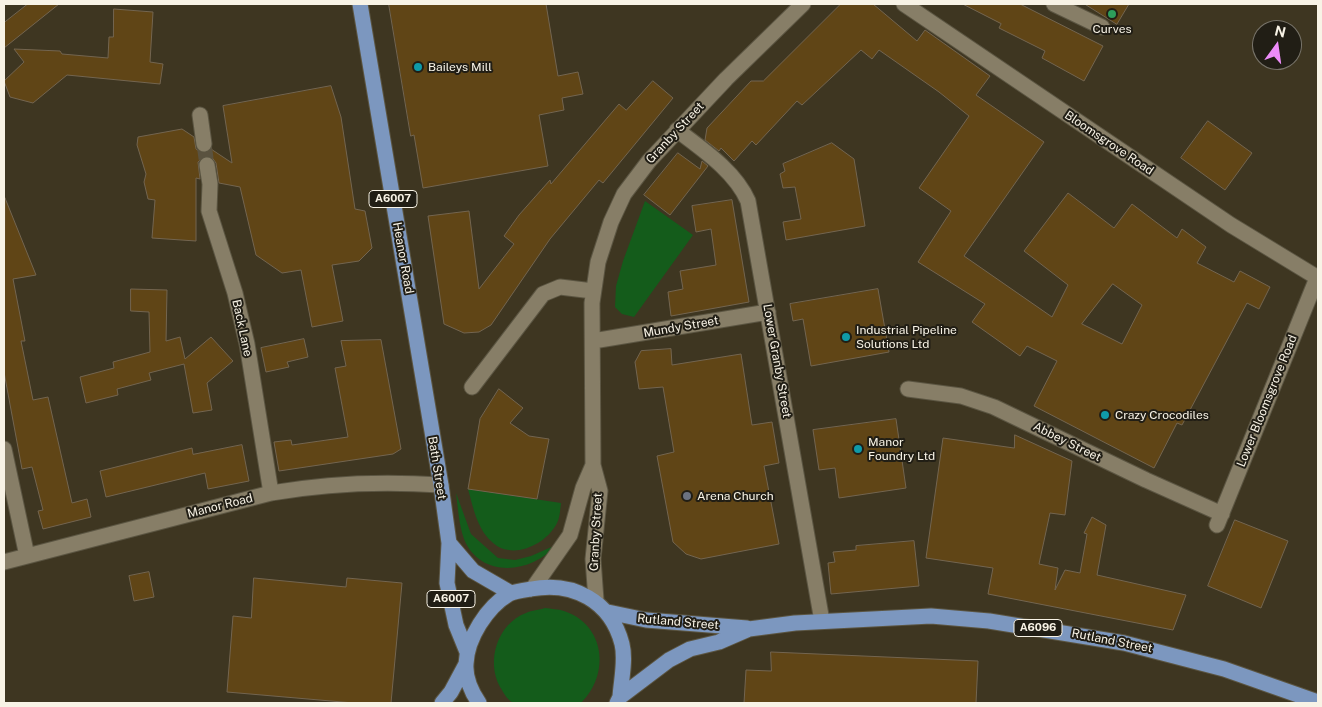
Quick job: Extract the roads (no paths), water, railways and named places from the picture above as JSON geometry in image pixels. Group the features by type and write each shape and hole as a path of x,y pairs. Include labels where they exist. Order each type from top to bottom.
{"main road":[{"name":"Heanor Road","path":"360,4 425,394"},
{"name":"Bath Street","path":"425,394 449,543 448,582 456,625 467,658"},
{"name":"A6007","path":"449,543 473,571 511,593"},
{"name":"A6007","path":"479,703 467,678 467,658 485,616 497,603 511,593 533,588 562,588 577,591 596,600 608,612 623,646 618,700"},
{"name":"Rutland Street","path":"608,612 646,620 749,629 822,621 940,616 989,621 1050,630 1172,654 1274,685 1318,702"},
{"name":"Rutland Street","path":"618,700 669,660 690,649 718,642 749,629"},
{"path":"442,703 451,692 467,658"}],"street":[{"name":"Granby Street","path":"596,600 593,559 600,491 593,464 593,291 602,248 624,194 649,161 677,130 803,4"},
{"name":"Bloomsgrove Road","path":"904,4 1231,225 1318,278"},
{"path":"1054,4 1102,27"},
{"path":"200,115 204,144"},
{"name":"Lower Granby Street","path":"677,130 720,165 746,196 822,621"},
{"name":"Back Lane","path":"207,165 210,184 209,212 235,293 247,344 271,493"},
{"name":"Lower Bloomsgrove Road","path":"1219,519 1318,278"},
{"path":"472,387 543,294 560,287 593,291"},
{"name":"Mundy Street","path":"593,341 768,312"},
{"name":"Abbey Street","path":"908,389 961,396 994,407 1146,480 1219,519"},
{"path":"4,449 27,556"},
{"name":"Granby Street","path":"533,588 570,535 583,488 593,464"},
{"name":"Manor Road","path":"4,562 271,493 310,487 368,482 440,485"}],"tunnel":[{"path":"204,144 207,165"}],"place":[{"name":"Curves","path":"1112,14"},
{"name":"Baileys Mill","path":"418,67"},
{"name":"Industrial Pipeline Solutions Ltd","path":"846,337"},
{"name":"Crazy Crocodiles","path":"1105,415"},
{"name":"Manor Foundry Ltd","path":"858,449"},
{"name":"Arena Church","path":"687,496"}]}
